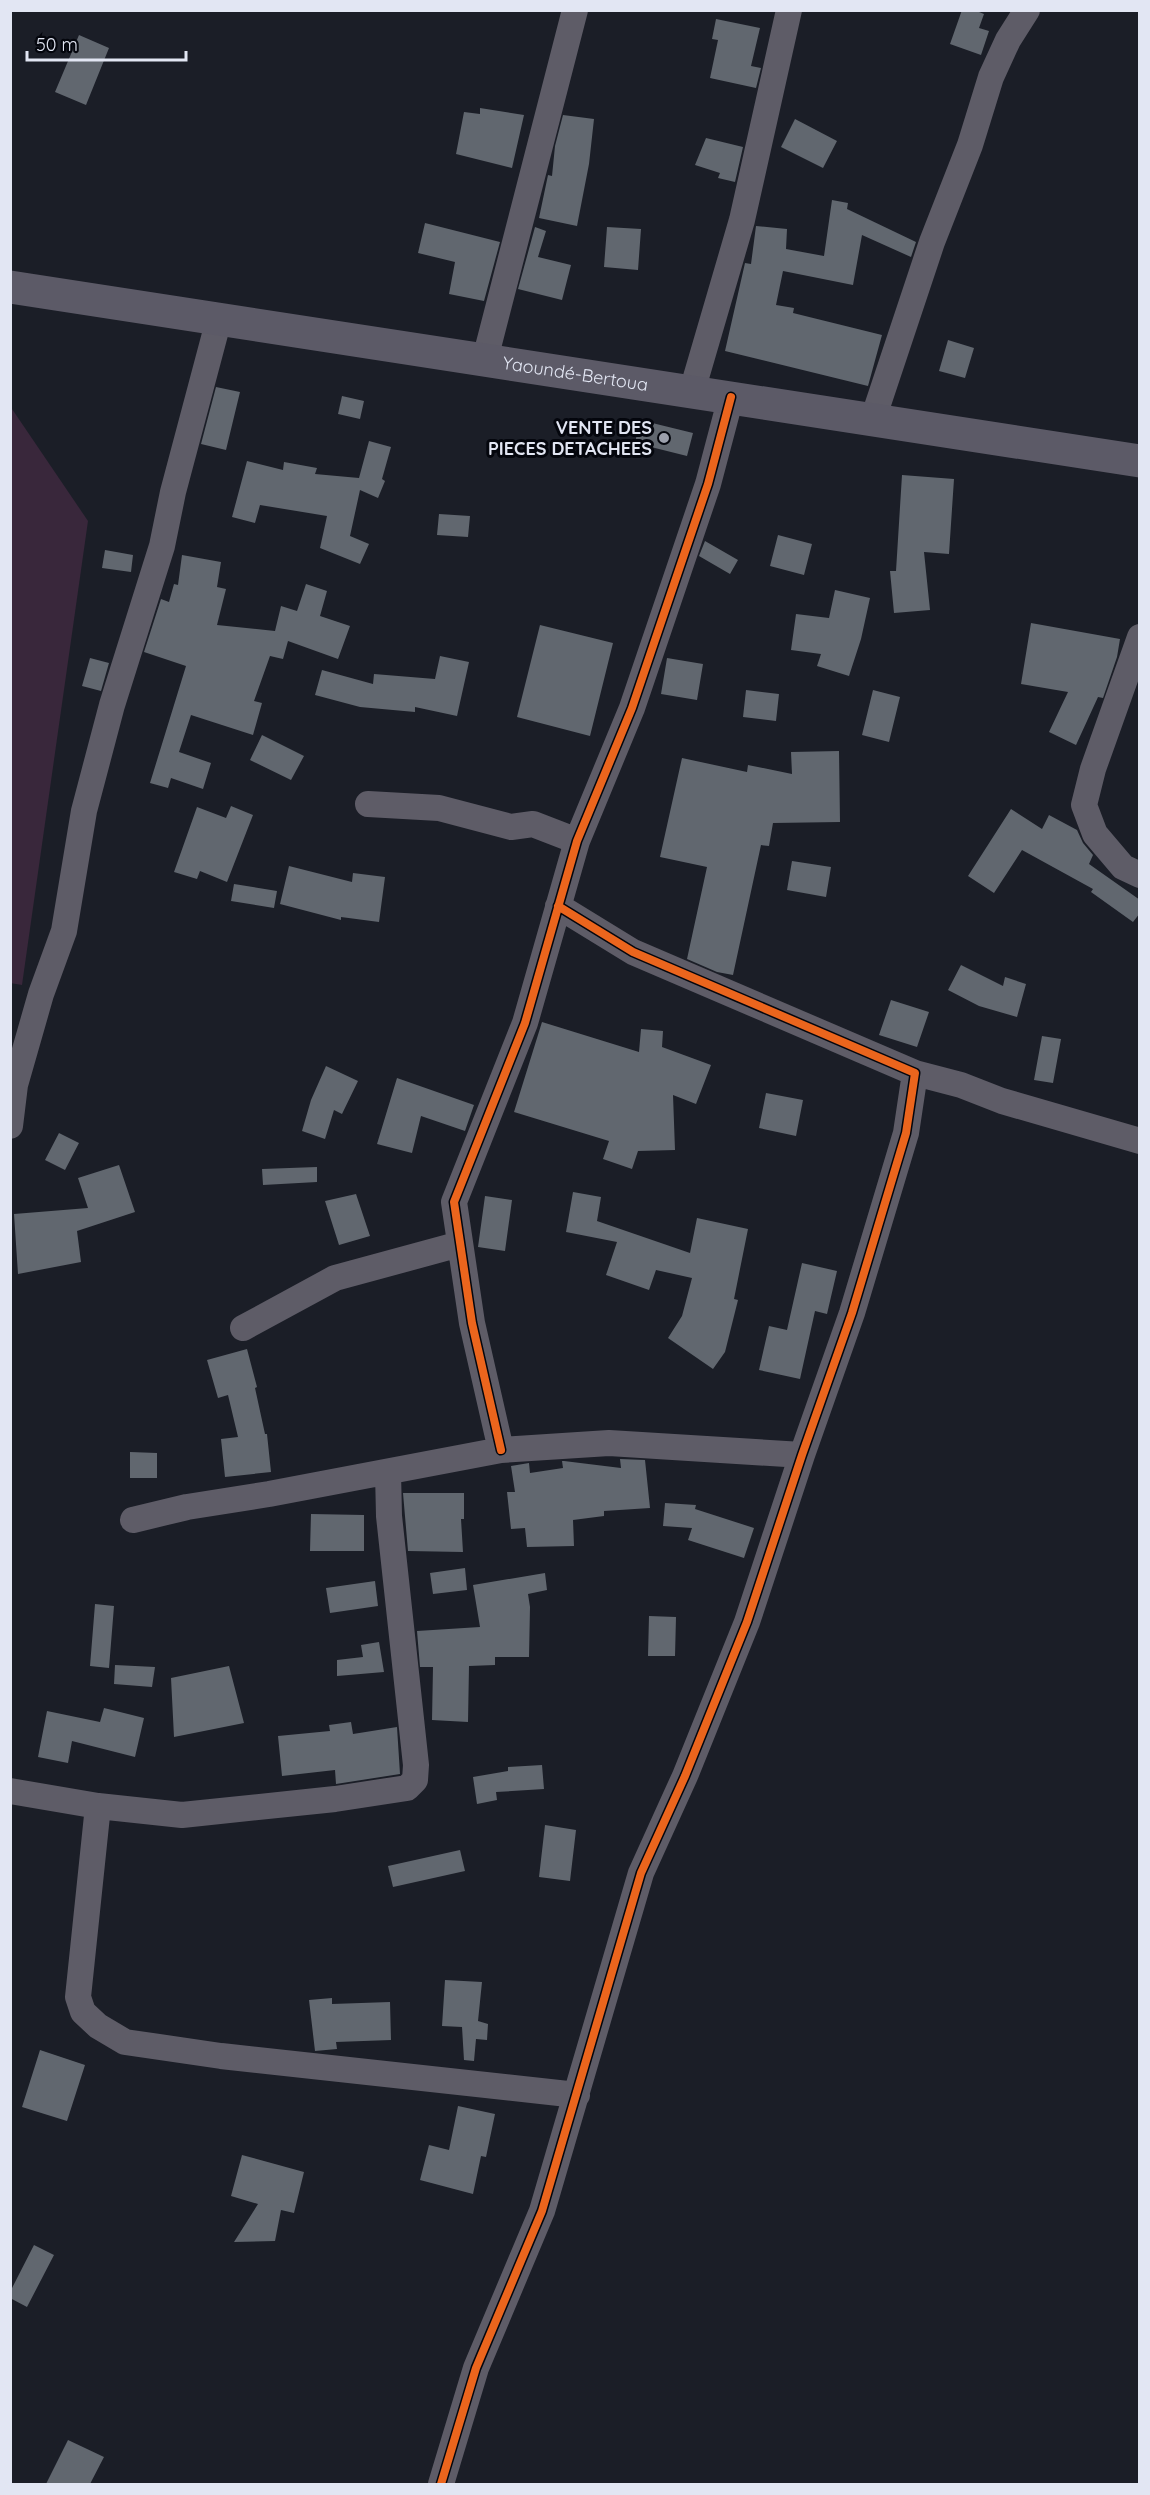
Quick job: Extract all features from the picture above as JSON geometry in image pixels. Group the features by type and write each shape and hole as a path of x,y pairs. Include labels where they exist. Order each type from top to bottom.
{"highway":[{"name":"Yaoundé-Bertoua","path":"10,287 1140,461"}],"street":[{"path":"485,359 575,10"},
{"path":"692,391 742,220 789,10"},
{"path":"873,419 932,242 969,145 991,77 1008,40 1027,10"},
{"path":"10,1126 15,1085 41,994 64,931 84,811 100,747 111,705 162,546 173,492 219,319"},
{"path":"501,1450 471,1323 454,1202 525,1023 577,841 632,708 708,484 731,397"},
{"path":"1140,637 1092,769 1084,805 1095,834 1123,867 1140,875"},
{"path":"368,804 439,808 511,827 533,824 577,841"},
{"path":"558,906 633,952 915,1073 1140,1141"},
{"path":"441,2484 476,2368 542,2211 641,1873 685,1776 747,1622 856,1302 906,1133 915,1073"},
{"path":"243,1328 335,1278 460,1244"},
{"path":"133,1520 186,1507 501,1450 609,1443 802,1455"},
{"path":"10,1791 98,1806 182,1815 335,1799 406,1788 415,1780 416,1766 389,1516 388,1472"},
{"path":"98,1806 78,1997 83,2013 98,2026 125,2042 221,2056 577,2095"}],"shaded area":[{"path":"10,406 88,521 22,985 10,983"}],"building":[{"path":"962,10 974,10 984,14 979,28 989,31 981,55 950,44"},
{"path":"716,19 760,28 751,66 761,68 756,88 710,78 718,40 712,39"},
{"path":"79,35 109,48 86,105 55,92"},
{"path":"480,108 524,115 512,168 456,154 464,112 480,114"},
{"path":"563,115 594,119 589,164 577,226 539,218 548,175 552,176 555,146"},
{"path":"795,119 837,141 823,168 781,147"},
{"path":"706,138 743,147 735,182 718,178 720,173 695,165"},
{"path":"832,200 848,203 847,209 916,242 911,257 862,235 853,285 783,271 776,305 794,308 793,313 882,335 868,386 725,351 745,263 751,264 756,226 787,229 786,249 824,256"},
{"path":"425,223 500,242 484,301 449,294 455,262 418,253"},
{"path":"535,227 546,231 538,257 571,265 562,300 518,289"},
{"path":"607,227 641,229 638,270 604,267"},
{"path":"948,340 974,348 965,378 939,371"},
{"path":"216,387 240,392 226,450 201,444"},
{"path":"342,396 364,401 360,419 338,414"},
{"name":"VENTE DES PIECES DETACHEES","path":"640,420 693,433 687,456 635,443"},
{"path":"369,441 391,447 382,479 385,481 378,498 360,490 350,536 369,544 360,564 320,548 327,516 260,505 255,523 232,517 247,461 283,470 284,462 317,468 315,474 359,478"},
{"path":"902,475 954,479 949,554 924,552 930,610 894,613 890,571 896,571"},
{"path":"439,514 470,516 468,537 437,535"},
{"path":"778,535 812,544 804,575 770,566"},
{"path":"705,541 738,560 730,574 699,556"},
{"path":"105,550 133,555 131,572 102,568"},
{"path":"182,555 221,562 217,587 226,589 217,625 275,631 281,606 297,611 306,584 327,591 320,616 350,626 338,659 288,641 283,659 270,656 254,701 262,703 253,735 191,715 179,752 211,763 203,789 171,778 168,788 150,783 186,666 144,652 161,599 169,602 174,584 178,585"},
{"path":"835,590 870,598 861,639 849,676 817,666 821,654 791,650 796,614 829,618"},
{"path":"1031,623 1120,639 1117,657 1103,698 1098,697 1076,745 1049,732 1068,692 1021,684"},
{"path":"540,625 613,643 590,736 517,717"},
{"path":"440,656 469,662 457,716 415,707 415,712 360,707 315,695 322,670 373,684 374,674 435,679"},
{"path":"90,658 109,663 101,691 82,686"},
{"path":"667,658 703,664 697,700 661,694"},
{"path":"746,690 779,694 776,721 743,717"},
{"path":"873,690 900,697 889,742 862,735"},
{"path":"262,735 304,756 291,780 250,760"},
{"path":"839,751 840,822 773,823 769,846 761,845 733,975 717,972 687,959 707,867 660,857 682,758 747,772 748,765 792,774 791,752"},
{"path":"231,806 253,815 227,882 200,871 197,879 174,872 197,807 226,818"},
{"path":"1011,809 1042,829 1049,815 1077,830 1083,843 1093,855 1089,864 1140,900 1140,913 1133,922 1091,892 1093,889 1022,850 994,893 968,876"},
{"path":"792,861 831,867 826,897 787,890"},
{"path":"289,866 352,882 353,873 385,877 379,922 341,917 341,920 280,904"},
{"path":"234,884 277,891 274,908 231,901"},
{"path":"961,965 1003,986 1005,977 1026,984 1017,1017 979,1006 948,990"},
{"path":"891,1000 929,1012 917,1047 879,1035"},
{"path":"542,1022 639,1052 641,1029 663,1031 662,1047 711,1065 696,1104 673,1095 675,1150 638,1151 632,1169 603,1159 609,1141 514,1112"},
{"path":"1042,1036 1061,1039 1053,1083 1034,1080"},
{"path":"326,1066 358,1081 342,1114 334,1110 325,1139 302,1131 311,1100"},
{"path":"397,1078 474,1105 465,1131 421,1116 412,1153 377,1144"},
{"path":"766,1093 803,1100 796,1136 759,1128"},
{"path":"59,1133 79,1143 65,1170 45,1160"},
{"path":"119,1165 135,1212 77,1231 81,1262 18,1274 14,1214 88,1208 78,1178"},
{"path":"317,1167 317,1182 263,1185 262,1169"},
{"path":"573,1192 601,1197 597,1221 690,1253 697,1218 748,1229 734,1299 738,1300 725,1352 713,1369 668,1338 682,1316 692,1278 656,1270 649,1290 606,1275 617,1242 566,1232"},
{"path":"356,1194 370,1236 339,1245 325,1201"},
{"path":"485,1196 512,1200 505,1251 478,1247"},
{"path":"802,1263 837,1271 827,1314 815,1311 800,1379 759,1370 769,1326 787,1330"},
{"path":"247,1349 257,1387 255,1388 265,1434 267,1434 271,1472 225,1477 221,1439 238,1437 228,1395 218,1398 207,1360"},
{"path":"130,1452 157,1453 157,1478 130,1478"},
{"path":"620,1459 645,1460 650,1508 604,1511 604,1516 573,1520 574,1546 527,1547 525,1528 511,1529 507,1492 515,1492 511,1466 529,1463 530,1473 563,1468 562,1461 621,1468"},
{"path":"403,1493 464,1493 464,1519 461,1519 463,1552 408,1551"},
{"path":"665,1503 696,1505 695,1509 754,1528 744,1558 688,1540 692,1528 663,1526"},
{"path":"311,1514 364,1515 364,1551 310,1551"},
{"path":"465,1568 467,1590 433,1594 430,1573"},
{"path":"545,1573 547,1590 528,1594 529,1657 495,1657 495,1665 469,1666 468,1722 432,1720 433,1667 420,1667 417,1631 480,1627 473,1585"},
{"path":"375,1581 378,1606 330,1613 326,1588"},
{"path":"95,1604 114,1606 109,1668 90,1666"},
{"path":"649,1616 676,1617 675,1656 648,1656"},
{"path":"379,1642 384,1672 337,1676 337,1660 363,1657 361,1645"},
{"path":"115,1665 155,1667 152,1687 114,1684"},
{"path":"229,1666 244,1723 174,1737 171,1678"},
{"path":"104,1708 144,1718 135,1757 72,1741 68,1763 38,1757 47,1711 100,1722"},
{"path":"351,1722 353,1734 397,1727 400,1774 336,1784 335,1770 282,1776 278,1736 330,1731 329,1725"},
{"path":"542,1765 544,1789 496,1792 497,1800 477,1804 473,1777 508,1771 508,1767"},
{"path":"545,1825 576,1830 570,1881 539,1877"},
{"path":"460,1850 465,1871 393,1887 388,1866"},
{"path":"445,1980 482,1982 478,2021 488,2024 487,2040 476,2039 474,2061 464,2060 462,2027 442,2026"},
{"path":"332,1998 332,2004 390,2002 391,2040 336,2042 337,2049 315,2051 309,2000"},
{"path":"40,2050 85,2065 67,2121 22,2107"},
{"path":"458,2106 495,2114 486,2157 481,2156 473,2194 420,2180 429,2145 449,2150"},
{"path":"242,2155 304,2172 294,2213 281,2210 275,2241 234,2242 258,2204 231,2196"},
{"path":"34,2245 54,2255 27,2307 10,2298 10,2292"},
{"path":"68,2440 104,2457 90,2484 46,2484"}],"cycle path":[{"path":"501,1450 472,1323 454,1202 525,1023 577,841 632,708 708,484 731,397"},
{"path":"441,2484 476,2368 542,2211 641,1873 685,1776 747,1622 852,1313 906,1133 915,1073 633,952 558,906"}],"place":[{"name":"VENTE DES PIECES DETACHEES","path":"664,438"}]}
